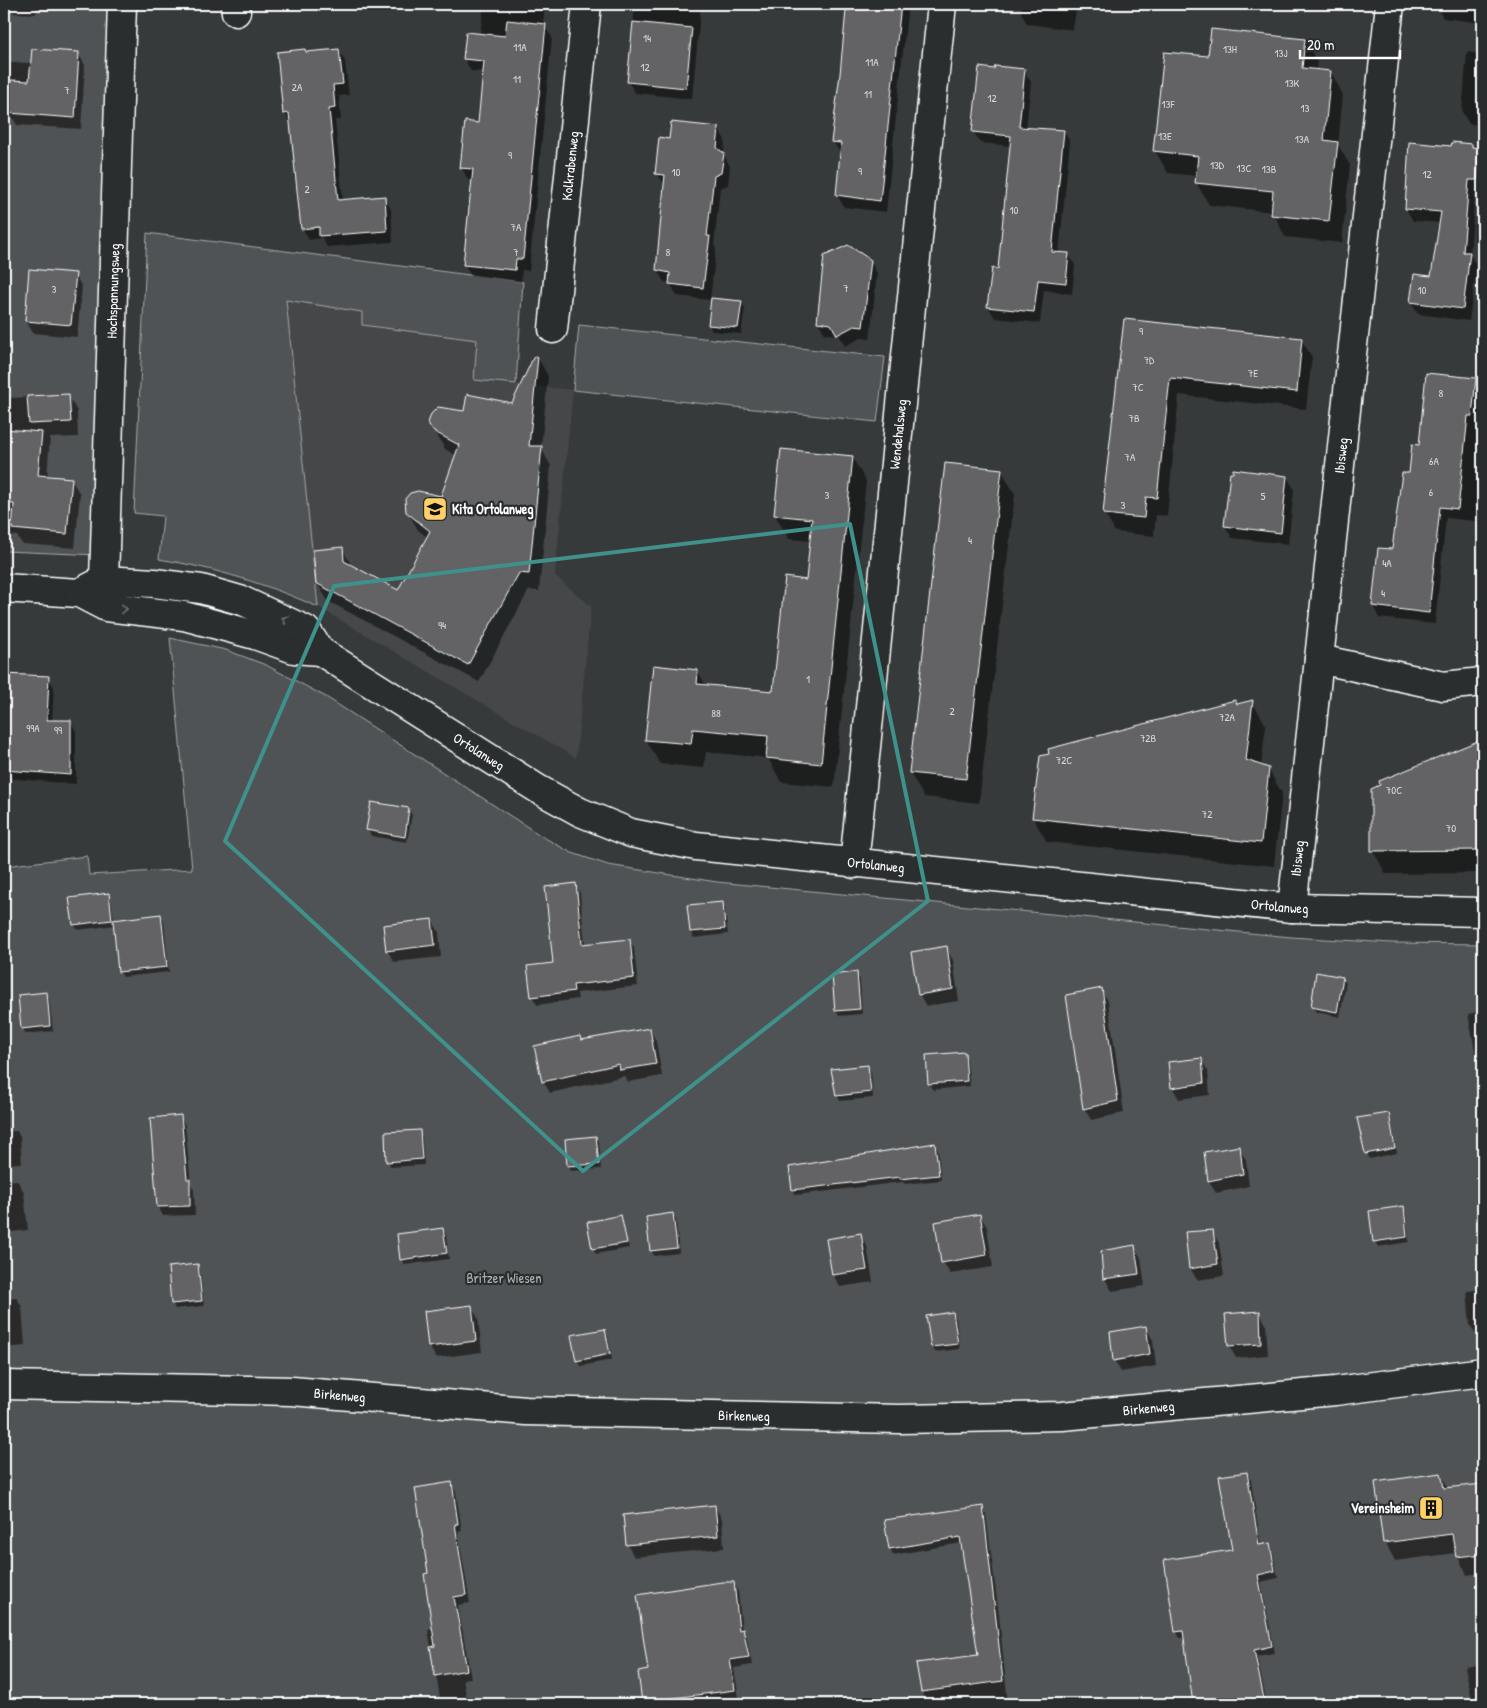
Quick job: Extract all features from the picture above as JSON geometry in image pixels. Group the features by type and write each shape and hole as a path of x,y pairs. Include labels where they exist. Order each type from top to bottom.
{"street":[{"name":"Hochspannungsweg","path":"104,580 122,4"},
{"name":"Kolkrabenweg","path":"553,329 587,4"},
{"name":"Wendehalsweg","path":"854,864 942,4"},
{"name":"Ibisweg","path":"1292,908 1390,4"},
{"path":"79,593 104,580"},
{"name":"Ortolanweg","path":"104,580 154,583 201,590 243,601 306,630 320,651 538,789 591,817 631,833 696,846 854,864 1292,908 1483,912"},
{"name":"Ortolanweg","path":"4,588 79,593 106,607 184,616 255,634 294,649 320,651"},
{"path":"1319,659 1443,686 1483,682"},
{"name":"Birkenweg","path":"4,1385 292,1391 526,1412 899,1419 1062,1416 1335,1391 1483,1372"}],"highlighted area":[{"path":"850,524 928,901 583,1171 225,841 334,586"}],"shaded area":[{"name":"Kita Ortolanweg","path":"286,299 363,312 362,325 477,340 475,380 573,390 555,576 591,606 576,758 318,607"}],"green space":[{"path":"4,4 123,4 100,555 4,551"},
{"path":"147,233 523,282 516,384 474,380 477,340 362,325 362,312 286,300 318,607 240,578 201,567 159,559 163,516 134,513"},
{"path":"579,325 885,357 877,422 573,390"},
{"name":"Britzer Wiesen","path":"170,638 226,650 266,665 326,697 543,837 572,853 608,865 717,882 1291,937 1392,943 1483,944 1483,1704 4,1704 4,866 87,856 89,875 192,869"}],"building":[{"path":"850,4 901,4 880,201 836,195 841,143 831,142 846,10 850,10"},
{"path":"507,20 546,24 523,259 516,259 515,270 463,265 473,169 460,168 465,121 478,123 484,61 463,59 466,32 505,36"},
{"path":"633,22 692,28 686,88 627,82"},
{"path":"1211,29 1305,39 1302,68 1331,71 1324,140 1338,142 1329,221 1271,215 1273,191 1195,183 1198,156 1153,151 1164,52 1208,56"},
{"path":"32,49 79,52 75,118 8,113 11,80 29,81"},
{"path":"305,49 306,52 339,49 343,84 333,85 335,108 329,109 338,200 385,196 387,231 319,236 319,227 301,229 289,113 283,114 277,52"},
{"path":"995,66 1025,69 1019,127 1064,130 1052,252 1069,253 1066,283 1038,280 1034,312 987,307 992,268 998,269 1011,136 972,132 979,67 994,69"},
{"path":"671,122 719,127 717,148 724,153 721,173 714,176 707,236 710,236 703,288 669,284 670,273 656,270 665,175 655,174 659,137 669,139"},
{"path":"1409,142 1451,146 1452,142 1472,144 1472,147 1479,148 1477,180 1469,180 1463,252 1470,252 1463,309 1410,302 1414,274 1431,276 1441,212 1405,209"},
{"path":"848,245 871,260 863,327 854,326 837,335 831,324 817,322 824,256"},
{"path":"29,269 76,273 71,325 25,321"},
{"path":"711,298 742,301 738,328 708,325"},
{"path":"1124,319 1302,338 1297,392 1170,378 1157,498 1146,497 1144,518 1103,514"},
{"path":"534,356 538,357 529,446 542,446 529,574 519,573 468,665 316,583 313,550 343,547 344,561 398,590 430,531 406,512 405,499 410,493 418,491 441,496 459,445 433,431 428,423 431,414 438,407 464,411 467,394 512,403"},
{"path":"1426,373 1476,378 1472,416 1468,416 1458,509 1440,507 1429,613 1372,606 1378,548 1392,549 1402,473 1409,473 1412,444 1419,445"},
{"path":"69,394 71,422 29,424 27,396"},
{"path":"4,429 42,432 38,475 72,478 67,534 12,529 14,504 4,503"},
{"path":"781,449 853,456 821,764 766,758 768,736 693,729 691,744 645,740 653,665 698,670 697,684 773,691 785,577 806,580 812,519 774,515"},
{"path":"945,463 1002,469 966,779 909,773"},
{"path":"1233,469 1287,476 1281,533 1224,526 1230,473 1233,473"},
{"path":"4,674 49,676 47,720 71,720 71,775 4,770"},
{"path":"1235,700 1237,704 1253,700 1246,760 1269,768 1261,843 1032,818 1040,756 1049,754 1048,749"},
{"path":"1483,739 1483,850 1371,851 1371,789 1380,785 1379,781"},
{"path":"371,802 409,808 405,837 366,830"},
{"path":"576,883 582,944 630,939 634,978 573,985 574,991 531,997 527,966 553,963 545,887"},
{"path":"109,893 112,920 73,925 69,898"},
{"path":"723,902 725,929 690,932 687,905"},
{"path":"161,914 167,967 118,972 113,920"},
{"path":"432,919 435,945 386,951 383,925"},
{"path":"947,946 953,989 918,995 911,952"},
{"path":"857,972 860,1009 835,1011 832,975"},
{"path":"1316,972 1343,977 1337,1012 1311,1007"},
{"path":"1102,988 1118,1101 1083,1109 1066,995"},
{"path":"47,992 50,1026 21,1029 18,995"},
{"path":"650,1028 656,1064 620,1070 619,1064 542,1082 534,1046 580,1036 581,1040"},
{"path":"965,1052 967,1081 928,1084 926,1055"},
{"path":"1202,1058 1204,1083 1171,1088 1168,1062"},
{"path":"868,1065 871,1092 836,1096 831,1069"},
{"path":"1389,1113 1395,1148 1365,1154 1357,1118"},
{"path":"181,1115 187,1179 190,1179 190,1206 157,1207 150,1118"},
{"path":"420,1130 422,1159 386,1162 385,1132"},
{"path":"596,1136 599,1164 567,1166 565,1139"},
{"path":"935,1143 939,1175 900,1179 900,1177 792,1190 789,1167"},
{"path":"1240,1146 1243,1174 1208,1181 1204,1152"},
{"path":"1404,1206 1407,1237 1373,1242 1369,1211"},
{"path":"673,1213 677,1248 650,1251 646,1217"},
{"path":"980,1214 987,1255 941,1263 935,1222"},
{"path":"621,1215 627,1243 592,1249 587,1222"},
{"path":"443,1228 447,1253 400,1260 397,1234"},
{"path":"1213,1230 1218,1264 1189,1269 1185,1232"},
{"path":"861,1233 867,1270 832,1275 826,1239"},
{"path":"1135,1245 1139,1274 1103,1279 1101,1251"},
{"path":"198,1264 202,1301 171,1304 168,1267"},
{"path":"472,1305 476,1341 428,1347 424,1311"},
{"path":"1260,1311 1261,1344 1228,1346 1225,1314"},
{"path":"953,1312 958,1344 931,1347 926,1316"},
{"path":"1146,1326 1150,1354 1113,1361 1110,1332"},
{"path":"605,1329 610,1354 576,1361 571,1335"},
{"path":"1247,1472 1259,1545 1270,1543 1275,1571 1258,1575 1272,1646 1254,1650 1265,1704 1193,1704 1183,1631 1175,1632 1164,1560 1232,1550 1219,1476"},
{"name":"Vereinsheim","path":"1441,1473 1444,1488 1483,1484 1483,1554 1456,1557 1452,1534 1383,1543 1375,1482"},
{"path":"452,1482 458,1524 455,1524 466,1595 454,1597 467,1670 435,1676 430,1647 435,1646 424,1574 428,1573 415,1488"},
{"path":"715,1505 718,1536 626,1545 623,1515"},
{"path":"983,1506 1003,1681 921,1692 916,1663 978,1655 960,1537 889,1549 884,1520"},
{"path":"722,1582 734,1582 739,1630 743,1629 749,1657 730,1660 735,1690 642,1702 638,1672 648,1670 637,1595"}],"place":[{"name":"Kita Ortolanweg","path":"435,509"},
{"name":"Vereinsheim","path":"1431,1508"}]}
